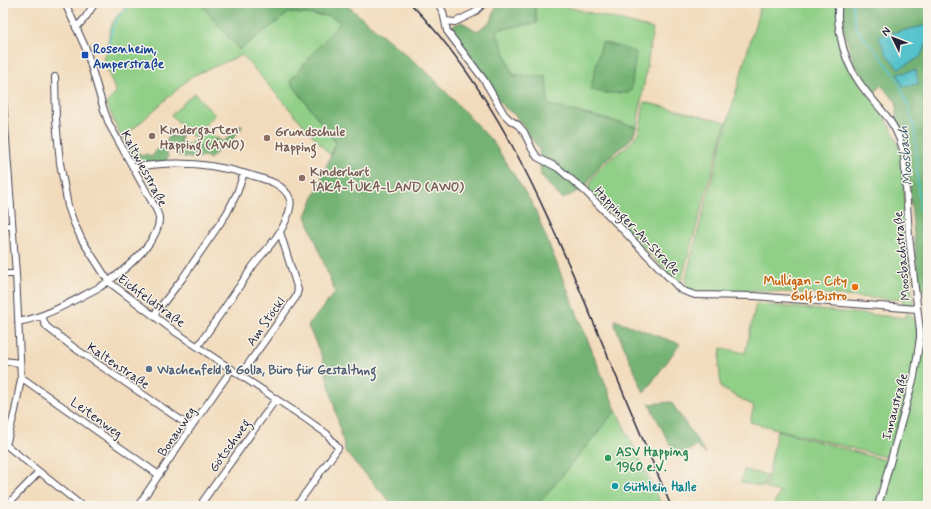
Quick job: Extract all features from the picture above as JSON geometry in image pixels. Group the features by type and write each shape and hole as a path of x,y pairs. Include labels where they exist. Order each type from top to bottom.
{"street":[{"name":"Kaltwiesstraße","path":"18,322 28,321 42,316 109,282 131,263 148,245 155,234 159,218 156,209 109,124 86,50 65,3"},
{"path":"76,28 95,3"},
{"name":"Happinger-Au-Straße","path":"438,3 443,12 447,31 484,80 504,114 524,132 537,157 558,168 586,192 681,290 695,295 754,296 917,309"},
{"path":"445,21 455,22 474,13 484,3"},
{"name":"Moosbachstraße","path":"839,3 839,26 842,44 848,63 862,86 890,119 902,143 909,236 917,309"},
{"name":"Eichfeldstraße","path":"55,77 56,120 60,163 68,206 82,240 109,282 174,331 241,374 327,434 338,448 296,506"},
{"path":"3,99 16,274 21,378 15,411 5,445 82,506"},
{"path":"133,168 168,164 194,164 219,167 272,182 286,193 290,200 290,208 280,232 254,264 198,346"},
{"path":"154,315 182,279 228,214 244,173"},
{"path":"3,226 12,226"},
{"name":"Am Stöckl","path":"241,374 296,297 298,290 280,232"},
{"path":"3,274 16,274"},
{"name":"Innaustraße","path":"878,506 914,377 920,338 917,309"},
{"name":"Kaltenstraße","path":"42,316 47,327 73,347 191,426"},
{"path":"3,361 20,363"},
{"name":"Bonauweg","path":"138,506 191,426 232,369"},
{"name":"Leitenweg","path":"21,378 159,475"},
{"name":"Götschweg","path":"203,506 203,501 276,399"},
{"path":"6,506 39,472"}],"green space":[{"path":"129,3 200,3 239,49 289,13 330,16 341,22 290,81 336,143 330,155 242,55 192,76 122,139 106,103 116,93 103,58 107,49 110,29 114,20"},
{"path":"200,3 344,3 428,73 493,142 533,205 616,410 537,506 394,506 346,453 322,357 308,326 335,292 306,216 336,143 290,81 340,22 330,16 289,13 239,50"},
{"path":"534,3 552,3 653,29 637,127 548,105 546,77 513,75 495,30 537,23"},
{"path":"534,3 537,23 496,30 513,75 546,77 549,105 637,127 633,136 628,142 602,163 591,177 585,188 562,199 541,176 539,149 515,115 504,107 449,31 449,29 454,25 462,22 477,31 491,21 497,4"},
{"path":"761,3 837,3 846,61 884,117 897,141 901,154 913,303 911,305 903,305 903,300 756,290 730,294 712,294 686,289 685,281"},
{"path":"844,3 928,3 928,25 879,36 920,57 928,41 928,290 919,290 906,148 895,122 897,103 881,85 874,94 855,66 841,23"},
{"path":"602,42 636,52 631,91 628,93 606,93 590,90"},
{"path":"194,93 215,115 193,137 171,115"},
{"path":"644,102 726,122 680,285 588,191 591,181 597,172 626,147 638,133"},
{"path":"240,126 242,126 241,129 233,138 233,147 227,147 224,144 209,159 206,156 187,158 179,154 172,147 167,149 168,158 165,162 140,163 138,160 131,160 126,151 128,148 137,151 142,156 147,154 152,157 157,149 164,148 169,136 182,136 180,143 186,144 188,150 200,147 217,138 223,142"},
{"path":"206,128 219,143 207,154 177,156"},
{"path":"756,304 906,318 907,312 912,316 916,324 918,335 914,366 889,458 750,422 754,406 721,388 719,365 721,348 745,353"},
{"path":"615,320 680,344 644,393 615,326"},
{"path":"923,333 928,334 928,506 879,506"},
{"path":"671,402 706,454 696,446 677,458 649,404"},
{"name":"ASV Happing 1960 e.V.","path":"616,410 662,506 537,506"},
{"path":"777,430 888,461 875,506 773,506 780,492 766,489"},
{"path":"744,470 767,475 764,487 741,482"}],"water":[{"path":"928,25 928,41 920,57 899,69 887,55 878,36"},
{"path":"916,70 918,84 903,87 898,74"}],"waterway":[{"path":"107,51 114,25 120,14 131,3"},
{"name":"Moosbach","path":"852,3 856,29 873,47 897,78 908,105 915,131 921,217 928,252"}],"railway":[{"path":"410,3 439,36 466,71 490,107 511,144 568,262 671,506"}],"place":[{"name":"Rosenheim, Amperstraße","path":"85,55"},
{"name":"Kindergarten Happing (AWO)","path":"152,136"},
{"name":"Grundschule Happing","path":"267,138"},
{"name":"Kinderhort TAKA-TUKA-LAND (AWO)","path":"302,178"},
{"name":"Mulligan - City Golf Bistro","path":"855,287"},
{"name":"Wachenfeld & Golla, Büro für Gestaltung","path":"149,369"},
{"name":"ASV Happing 1960 e.V.","path":"608,458"},
{"name":"Güthlein Halle","path":"615,486"}]}
